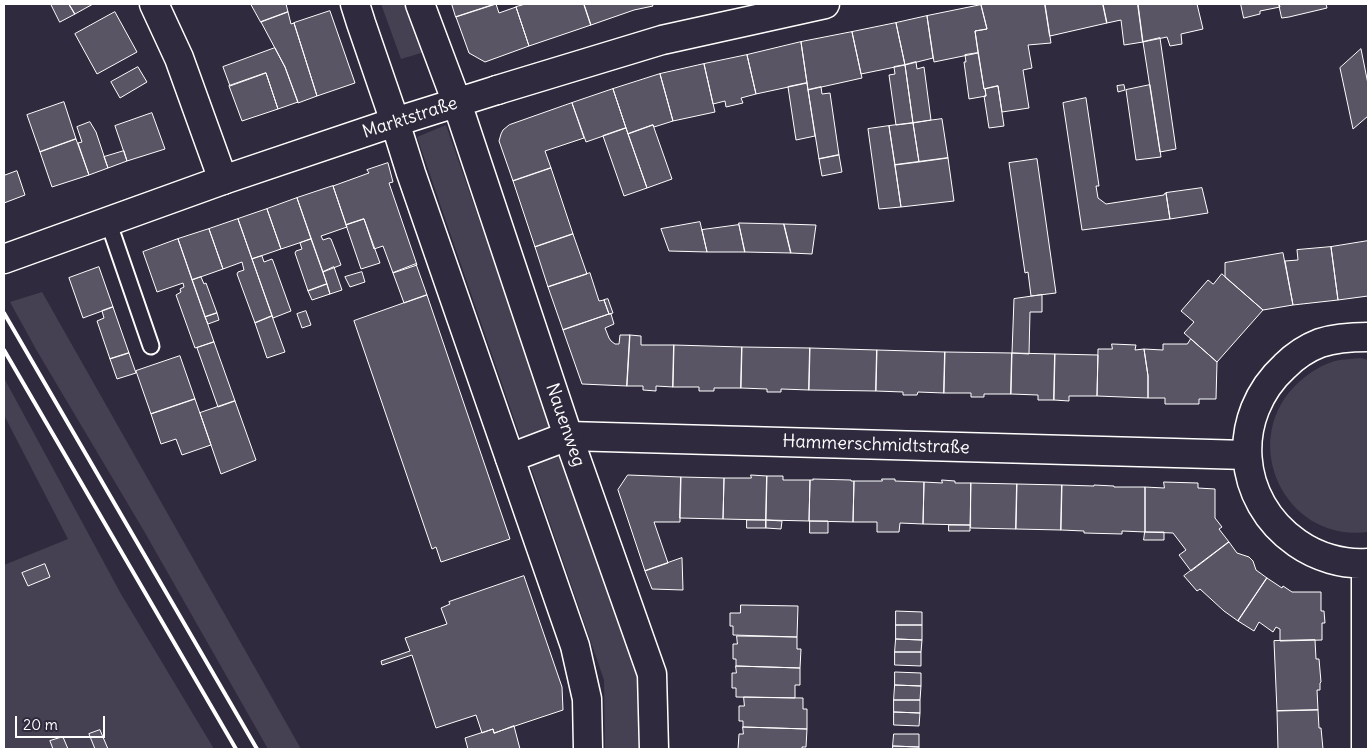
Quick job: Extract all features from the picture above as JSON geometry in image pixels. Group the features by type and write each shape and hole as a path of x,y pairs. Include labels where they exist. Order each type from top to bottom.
{"street":[{"path":"154,4 179,58 223,180"},
{"path":"356,4 414,182 576,646 587,699 588,749"},
{"name":"Nauenweg","path":"420,4 457,103 568,436 652,674 654,749"},
{"name":"Marktstraße","path":"4,259 223,180 496,90 662,40 825,4"},
{"path":"1366,749 1367,564 1336,561 1327,558 1308,551 1284,534 1264,511 1252,485 1246,455 1249,427 1258,400 1273,376 1294,357 1319,344 1347,337 1368,337"},
{"name":"Hammerschmidtstraße","path":"510,458 568,436 1246,455"}],"lane":[{"path":"108,221 151,346"}],"shaded area":[{"path":"381,4 412,4 428,51 401,59"},
{"path":"446,125 640,682 641,749 605,749 604,680 417,137"},
{"path":"42,292 301,749 268,749 144,531 10,302"},
{"path":"1361,358 1368,360 1368,532 1338,531 1313,521 1293,504 1278,482 1271,457 1271,431 1280,405 1299,382 1316,370 1335,361"},
{"path":"4,378 121,594 214,749 4,749 4,565 68,539 4,415"}],"building":[{"path":"51,4 69,4 75,14 60,22"},
{"path":"69,4 93,4 75,14"},
{"path":"251,4 286,4 288,12 261,22"},
{"path":"452,4 496,4 456,17"},
{"path":"496,4 499,13 516,7 529,46 485,62 469,53 456,17"},
{"path":"526,4 584,4 591,25 529,46 516,7"},
{"path":"584,4 652,4 653,6 634,10 591,25"},
{"path":"1045,4 1051,43 1028,45 1032,68 1023,70 1029,108 1002,112 998,86 984,89 975,31 987,29 981,5"},
{"path":"1045,4 1103,4 1107,23 1050,36"},
{"path":"1103,4 1138,4 1143,42 1124,45 1121,20 1107,23"},
{"path":"1138,4 1197,4 1203,29 1181,34 1182,44 1170,46 1167,37 1143,42"},
{"path":"1241,4 1279,4 1280,7 1260,11 1260,14 1244,18"},
{"path":"1279,4 1326,4 1327,8 1282,18"},
{"path":"981,5 987,29 975,31 978,53 934,62 927,16"},
{"path":"330,11 355,83 317,96 294,23"},
{"path":"115,12 137,52 97,74 75,34"},
{"path":"288,12 291,24 294,23 317,96 298,103 285,67 261,22"},
{"path":"927,16 933,58 905,65 896,23"},
{"path":"896,23 905,65 861,74 852,32"},
{"path":"852,32 862,78 808,90 801,42"},
{"path":"1160,38 1176,149 1160,152 1143,42"},
{"path":"801,42 807,83 756,94 747,55"},
{"path":"275,48 285,67 298,102 278,109 266,73 230,86 223,67"},
{"path":"1361,49 1368,84 1368,116 1353,129 1340,68"},
{"path":"978,53 986,96 969,99 964,62 966,62 965,55"},
{"path":"747,55 756,94 741,98 743,103 726,107 725,101 713,104 704,64"},
{"path":"916,62 917,69 924,67 931,120 913,123 905,65"},
{"path":"704,64 715,112 673,121 660,74"},
{"path":"905,65 913,123 896,125 889,75 895,74 894,67"},
{"path":"138,67 147,82 120,98 111,82"},
{"path":"266,73 278,109 242,121 229,86"},
{"path":"660,74 673,121 654,127 653,125 628,134 613,89"},
{"path":"807,83 815,136 796,140 788,87"},
{"path":"1124,85 1125,90 1118,92 1117,86"},
{"path":"1150,85 1161,157 1136,160 1126,90"},
{"path":"998,86 1004,126 989,128 984,96 986,96 985,89"},
{"path":"821,87 822,94 830,93 839,155 819,159 808,90"},
{"path":"613,89 626,128 586,142 572,103"},
{"path":"1086,98 1099,186 1096,186 1098,198 1106,204 1164,195 1166,193 1170,219 1082,230 1063,103"},
{"path":"64,102 76,139 40,152 27,115"},
{"path":"572,103 584,138 545,151 551,168 513,181 499,141 503,130 509,125"},
{"path":"152,113 165,149 127,161 115,126"},
{"path":"942,119 948,158 919,162 913,123"},
{"path":"90,122 96,132 108,168 89,175 78,143 82,142 77,127"},
{"path":"913,123 919,162 895,165 889,126"},
{"path":"653,125 672,179 647,188 628,134"},
{"path":"889,126 901,207 879,209 868,129"},
{"path":"626,128 647,188 624,196 603,136"},
{"path":"76,139 89,175 52,187 40,152"},
{"path":"124,151 127,161 108,168 104,157"},
{"path":"839,155 842,172 822,176 819,159"},
{"path":"948,158 954,201 901,207 895,165"},
{"path":"1037,159 1056,293 1031,296 1028,272 1025,273 1009,163"},
{"path":"388,163 393,182 389,183 417,265 393,273 383,246 374,249 364,219 346,225 333,186 369,173 367,170"},
{"path":"551,168 573,234 535,247 513,181"},
{"path":"17,171 25,195 4,203 4,175"},
{"path":"333,186 347,227 321,236 323,240 331,239 341,265 323,272 297,198"},
{"path":"1202,188 1208,213 1170,219 1166,193"},
{"path":"297,198 311,239 281,249 267,209"},
{"path":"267,209 281,249 252,259 238,219"},
{"path":"238,219 272,316 255,323 237,274 244,270 242,262 223,269 209,229"},
{"path":"364,219 380,263 361,269 346,225"},
{"path":"700,222 707,252 669,251 661,229"},
{"path":"739,223 784,224 791,253 745,252"},
{"path":"784,224 816,225 812,254 791,253"},
{"path":"739,225 745,252 707,252 702,230"},
{"path":"209,229 223,269 192,280 178,239"},
{"path":"573,234 587,274 548,287 535,247"},
{"path":"178,239 214,342 195,348 176,295 184,287 183,283 157,292 143,252"},
{"path":"311,239 327,284 308,291 295,253 302,249 300,243"},
{"path":"1368,241 1368,296 1338,300 1331,247"},
{"path":"1331,247 1338,300 1293,305 1285,261 1298,260 1297,250"},
{"path":"1283,253 1293,305 1263,310 1225,277 1225,263"},
{"path":"262,256 264,262 272,259 291,311 273,318 252,259"},
{"path":"416,264 427,295 404,303 393,273"},
{"path":"99,267 113,307 83,318 69,278"},
{"path":"334,267 342,290 330,294 323,272"},
{"path":"362,272 365,282 350,287 345,277"},
{"path":"590,273 599,301 604,300 609,314 563,330 548,287"},
{"path":"1222,274 1263,310 1217,362 1184,333 1194,322 1181,311 1208,280 1213,284"},
{"path":"201,277 204,284 206,283 217,313 205,317 192,280"},
{"path":"327,284 330,294 312,300 308,291"},
{"path":"427,295 510,539 441,562 436,547 432,549 354,321"},
{"path":"1042,295 1042,312 1030,312 1029,354 1012,353 1014,299"},
{"path":"608,299 613,313 609,314 604,300"},
{"path":"113,307 129,353 110,359 97,321 104,318 102,311"},
{"path":"306,311 311,325 302,328 297,314"},
{"path":"217,313 219,320 208,324 205,317"},
{"path":"611,314 614,324 605,328 611,341 619,344 620,335 630,335 627,386 582,384 563,330"},
{"path":"272,316 285,352 267,358 255,323"},
{"path":"630,335 641,336 641,345 674,345 673,387 656,386 656,391 643,390 643,386 627,386"},
{"path":"1191,339 1217,362 1216,399 1199,399 1199,404 1165,404 1165,398 1148,398 1148,376 1144,349 1163,350 1163,344 1187,344"},
{"path":"214,342 235,401 218,407 197,348"},
{"path":"1112,344 1136,345 1135,350 1144,349 1148,376 1148,398 1097,396 1098,349 1112,349"},
{"path":"674,345 742,347 741,388 714,388 714,391 699,391 699,387 673,387"},
{"path":"742,347 810,348 809,390 781,389 781,392 767,392 767,389 741,388"},
{"path":"810,348 877,350 876,391 809,390"},
{"path":"877,350 945,352 944,393 918,392 917,395 903,395 903,392 876,391"},
{"path":"945,352 1012,353 1011,394 984,394 984,397 971,397 971,393 944,393"},
{"path":"129,353 136,373 117,379 110,359"},
{"path":"1012,353 1055,354 1054,400 1038,400 1038,395 1011,394"},
{"path":"1055,354 1098,355 1097,396 1069,396 1069,401 1054,400"},
{"path":"180,356 195,399 151,414 136,371"},
{"path":"195,399 211,445 182,455 176,439 161,444 151,414"},
{"path":"235,401 256,460 221,474 200,413"},
{"path":"628,475 681,477 680,522 654,522 668,563 645,571 618,490"},
{"path":"751,475 767,476 766,520 723,519 724,478 751,478"},
{"path":"767,476 783,476 783,480 810,480 809,521 766,520"},
{"path":"681,477 724,478 723,519 680,518"},
{"path":"882,479 924,482 923,524 900,523 899,532 877,532 877,522 853,522 854,481 882,481"},
{"path":"810,480 854,481 853,522 809,521"},
{"path":"942,480 955,481 955,483 971,483 970,525 923,524 924,482 942,483"},
{"path":"1164,482 1198,483 1198,488 1215,489 1215,518 1222,527 1219,529 1229,542 1191,571 1179,555 1186,550 1173,533 1145,532 1145,487 1164,488"},
{"path":"971,483 1017,484 1016,529 971,528"},
{"path":"1017,484 1062,485 1061,530 1016,529"},
{"path":"1062,485 1145,487 1145,532 1122,531 1122,534 1061,530"},
{"path":"747,520 766,520 766,528 747,528"},
{"path":"766,520 782,521 781,529 766,528"},
{"path":"810,521 828,521 828,533 810,533"},
{"path":"949,525 970,525 970,531 949,531"},
{"path":"1145,532 1164,532 1164,540 1144,540"},
{"path":"1229,542 1237,553 1249,557 1253,561 1256,570 1267,578 1238,621 1200,589 1197,591 1184,576"},
{"path":"682,558 683,590 652,589 645,571"},
{"path":"45,564 50,577 28,586 22,573"},
{"path":"524,576 562,687 563,710 494,733 493,729 482,733 476,715 436,728 412,655 382,665 381,661 410,651 405,638 447,624 441,608 450,604 449,602"},
{"path":"1267,578 1292,592 1321,592 1321,611 1324,611 1325,623 1322,623 1322,640 1280,641 1280,629 1276,627 1273,632 1259,622 1254,631 1238,621"},
{"path":"741,605 798,606 797,637 733,635 733,626 730,626 730,613 740,613"},
{"path":"896,611 922,612 922,625 896,625"},
{"path":"896,625 922,625 922,640 896,639"},
{"path":"737,636 797,637 797,649 801,649 800,668 736,666 736,659 733,659 733,644 737,644"},
{"path":"896,639 922,640 921,652 895,652"},
{"path":"1315,640 1316,659 1319,659 1321,682 1320,690 1317,690 1318,710 1277,711 1274,641"},
{"path":"895,652 921,652 921,666 895,665"},
{"path":"736,666 800,668 800,685 795,685 795,698 736,697 736,688 732,688 732,673 736,673"},
{"path":"895,672 921,673 921,686 895,685"},
{"path":"895,685 921,686 920,700 894,700"},
{"path":"744,697 803,698 803,709 807,709 807,729 743,727 743,721 739,721 739,706 744,706"},
{"path":"894,700 920,700 920,713 894,712"},
{"path":"1318,710 1323,749 1278,749 1277,711"},
{"path":"894,712 920,713 919,726 894,725"},
{"path":"514,726 520,749 468,749 465,738 493,729 494,733"},
{"path":"743,727 807,729 806,747 802,747 802,749 738,749 739,734 743,734"},
{"path":"100,730 108,749 95,749 89,734"},
{"path":"894,734 919,734 919,747 893,746"},
{"path":"63,737 68,749 53,749 50,741"},
{"path":"893,746 919,747 919,749 893,749"}],"railway":[{"path":"4,313 257,749"},
{"path":"4,350 236,749"}]}
